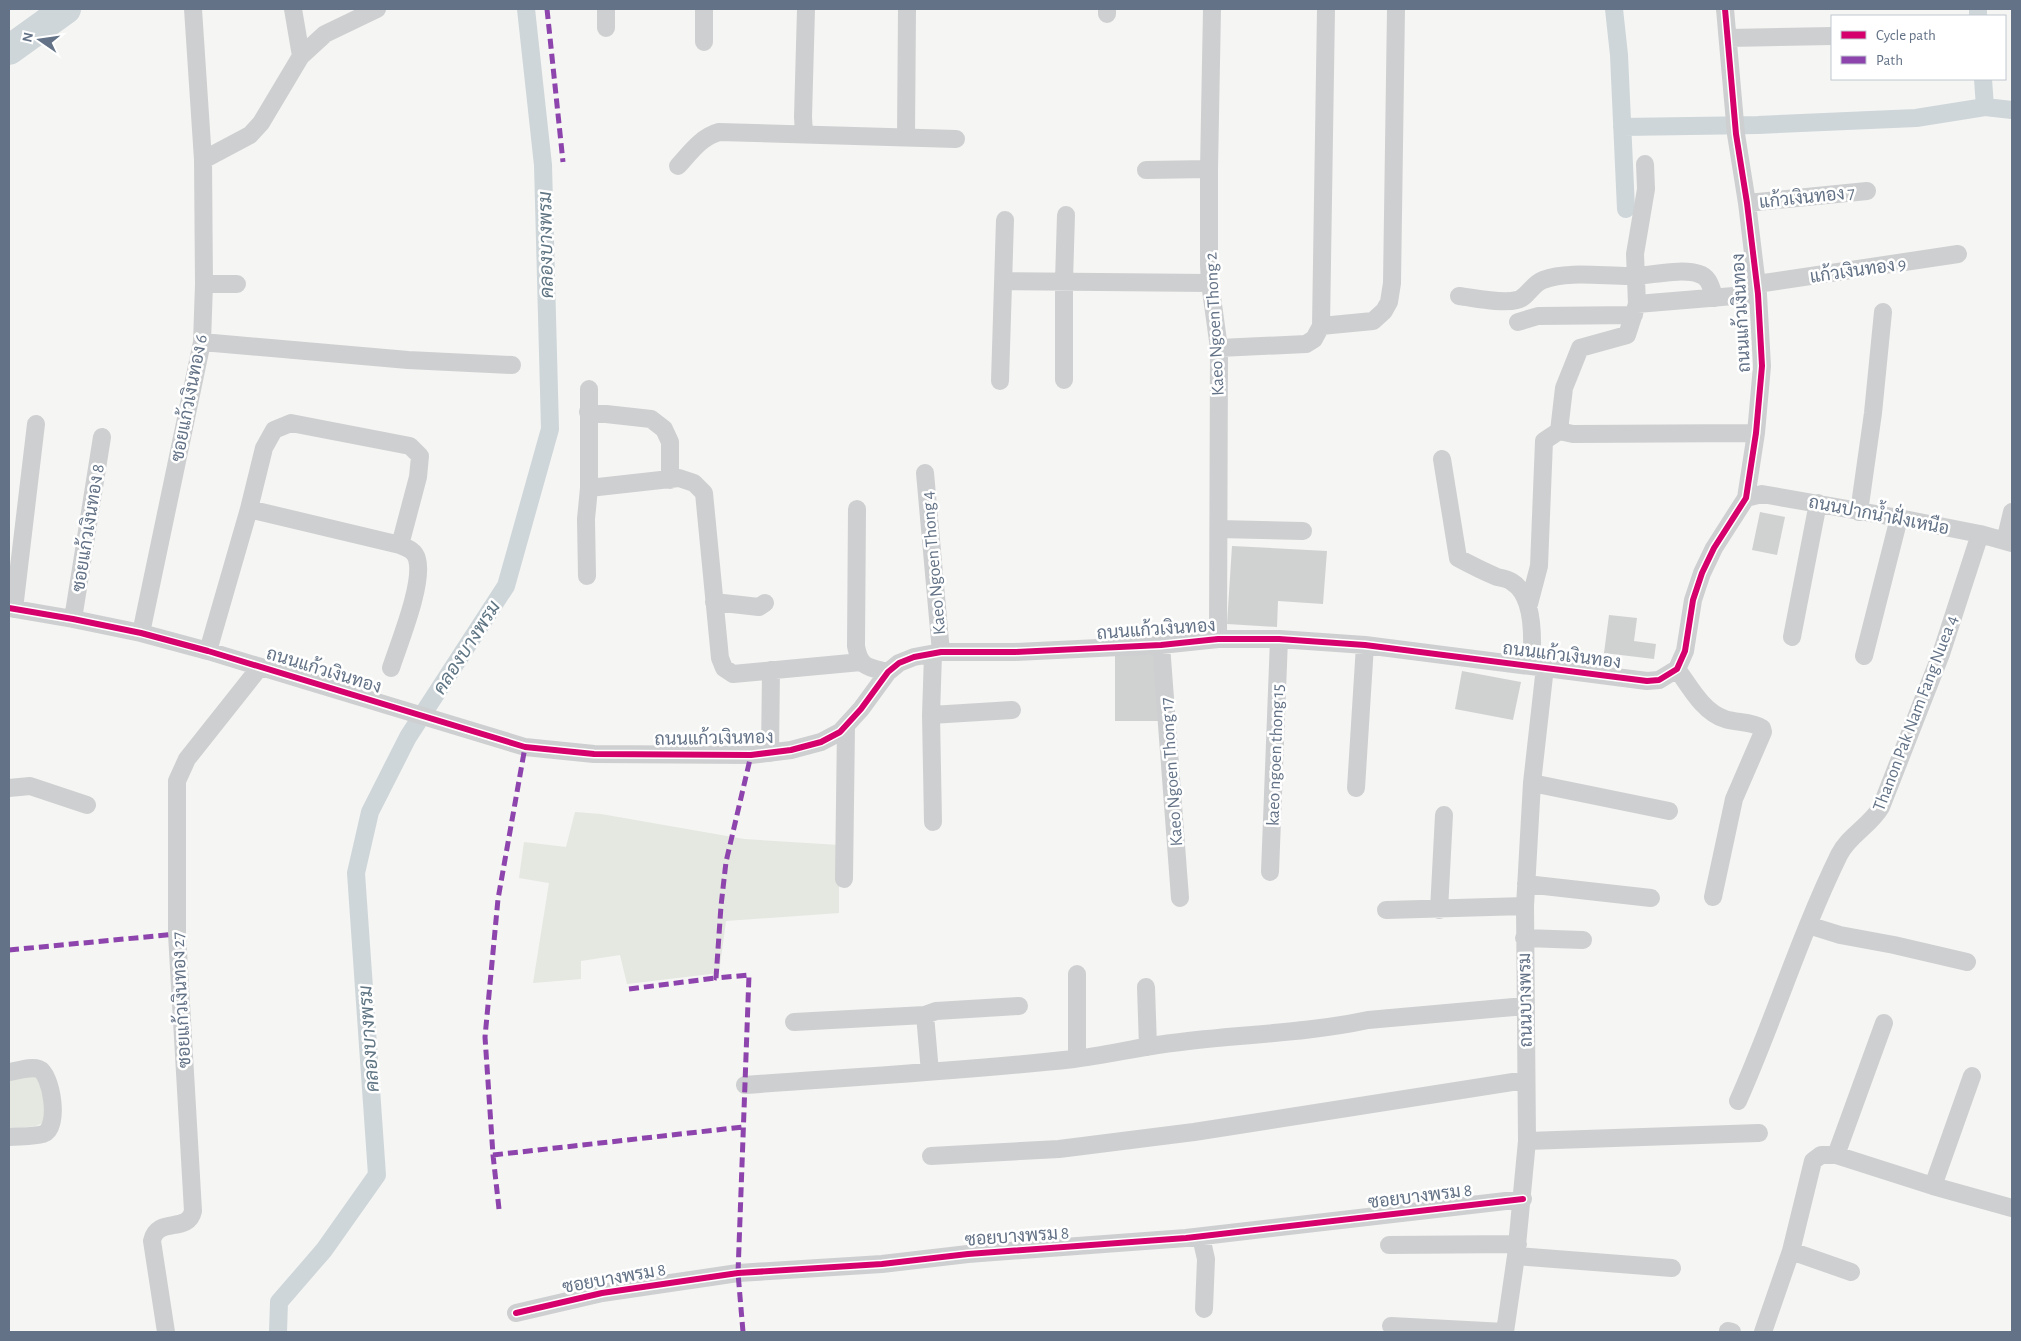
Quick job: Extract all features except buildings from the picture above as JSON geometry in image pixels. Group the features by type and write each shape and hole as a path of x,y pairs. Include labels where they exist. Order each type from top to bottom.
{"street":[{"name":"ซอยแก้วเงินทอง 6","path":"141,633 202,342 204,284 203,160 193,9"},
{"path":"293,9 301,56"},
{"path":"203,160 250,135 261,124 301,56 325,34 377,9"},
{"path":"606,9 606,28"},
{"path":"704,9 704,42"},
{"path":"804,134 806,9"},
{"path":"906,136 907,9"},
{"name":"Kaeo Ngoen Thong 2","path":"1212,9 1209,170 1210,282 1219,348 1218,639"},
{"path":"1219,348 1306,344 1314,339 1321,326 1326,9"},
{"path":"1321,326 1373,321 1384,311 1389,302 1392,283 1396,9"},
{"name":"ถนนแก้วเงินทอง","path":"11,608 141,633 208,651 525,747 594,754 751,755 791,750 821,742 840,732 846,726 888,672 899,663 914,657 937,653 1015,652 1161,645 1218,639 1279,639 1365,645 1647,681 1659,680 1677,669 1685,651 1693,600 1702,573 1714,548 1746,498 1756,433 1762,366 1758,289 1736,134 1725,9"},
{"path":"1728,38 1831,36"},
{"path":"678,166 710,134 719,132 906,136 956,139"},
{"path":"1559,431 1564,388 1580,348 1627,335 1636,309 1634,254 1646,189 1645,164"},
{"path":"1146,170 1209,170"},
{"name":"แก้วเงินทอง 7","path":"1747,203 1867,191"},
{"path":"1064,380 1066,214"},
{"path":"1000,381 1005,220"},
{"name":"แก้วเงินทอง 9","path":"1518,322 1538,316 1636,309 1714,298 1958,254"},
{"path":"1460,296 1509,302 1519,300 1536,284 1544,280 1567,276 1634,276 1690,272 1708,278 1714,298"},
{"path":"1003,281 1210,282"},
{"path":"204,284 237,284"},
{"path":"1859,512 1873,413 1883,312"},
{"path":"202,342 408,360 512,366"},
{"path":"587,576 586,519 589,488 589,389"},
{"path":"588,412 651,419 664,429 670,442 670,480"},
{"path":"208,651 249,509 264,448 274,430 291,423 410,446 420,456 418,477 400,545"},
{"path":"11,608 36,424"},
{"path":"1529,604 1539,566 1544,441 1559,431 1573,434 1756,433"},
{"name":"ซอยแก้วเงินทอง 8","path":"73,619 102,437"},
{"path":"1442,459 1458,558 1473,567 1511,581 1520,588 1529,604"},
{"name":"Kaeo Ngoen Thong 4","path":"925,473 937,653 931,715 933,822"},
{"path":"589,488 679,478 694,483 704,493 720,658 724,668 733,674 861,662"},
{"name":"ถนนปากน้ำฝั่งเหนือ","path":"1746,498 1762,494 1818,503 1980,534 2008,542"},
{"path":"1792,637 1818,503"},
{"path":"249,509 411,549 417,559 418,584 391,668"},
{"path":"857,509 856,646 861,662 867,667 888,672"},
{"path":"2008,542 2012,512"},
{"path":"1864,656 1899,518"},
{"path":"1218,529 1303,531"},
{"name":"Thanon Pak Nam Fang Nuea 4","path":"1738,1101 1761,1049 1808,925 1846,842 1875,818 1881,807 1941,654 1980,534"},
{"path":"714,602 759,607 765,603"},
{"name":"ถนนบางพรม","path":"1505,1332 1523,1199 1527,1141 1524,938 1538,666 1532,652 1529,604"},
{"name":"kaeo ngoen thong 15","path":"1270,872 1279,639"},
{"name":"Kaeo Ngoen Thong 17","path":"1161,645 1180,898"},
{"path":"1356,788 1365,645"},
{"name":"ซอยแก้วเงินทอง 27","path":"166,1332 152,1242 157,1229 187,1222 192,1217 194,1211 177,934 178,781 187,759 260,667"},
{"path":"1677,669 1709,711 1722,718 1740,723 1756,724 1762,728 1763,732 1734,799 1713,897"},
{"path":"770,753 771,670"},
{"path":"931,715 1012,710"},
{"path":"844,879 846,726"},
{"path":"1532,783 1669,811"},
{"path":"9,788 30,786 87,805"},
{"path":"1439,910 1444,815"},
{"path":"1526,884 1651,898"},
{"path":"1386,910 1439,910 1525,906"},
{"path":"1808,925 1840,935 1894,944 1967,962"},
{"path":"1524,938 1583,940"},
{"path":"1077,974 1077,1058"},
{"path":"1146,987 1148,1047"},
{"path":"794,1022 925,1015 936,1011 1020,1006"},
{"path":"745,1085 930,1072 1077,1058 1172,1043 1347,1025 1368,1020 1525,1006"},
{"path":"925,1015 930,1072"},
{"path":"1836,1155 1884,1023"},
{"path":"9,1072 33,1068 41,1069 47,1075 54,1117 52,1127 44,1134 9,1136"},
{"path":"1933,1186 1972,1076"},
{"path":"931,1156 1059,1149 1194,1132 1526,1080"},
{"path":"1527,1141 1759,1133"},
{"path":"1763,1332 1791,1251 1813,1161 1821,1155 1836,1155 1933,1186 2012,1208"},
{"name":"ซอยบางพรม 8","path":"516,1313 602,1293 738,1273 882,1264 968,1254 1201,1237 1523,1199"},
{"path":"1201,1237 1206,1259 1204,1309"},
{"path":"1389,1245 1517,1250 1672,1268"},
{"path":"1791,1251 1851,1272"},
{"path":"1391,1326 1505,1332"}],"shaded area":[{"path":"575,812 601,814 744,839 839,845 839,913 726,921 719,973 627,984 620,955 581,961 581,979 533,983 549,883 519,878 524,842 566,847"},
{"path":"36,1073 43,1080 47,1121 36,1126 9,1129 9,1077"}],"waterway":[{"path":"9,50 66,9"},
{"name":"คลองบางพรม","path":"278,1332 279,1302 324,1250 377,1175 356,873 370,812 408,737 506,586 550,429 543,165 526,9"},
{"path":"1614,9 1619,55 1626,209"},
{"path":"1978,9 1978,15"},
{"path":"1983,80 1985,107"},
{"path":"1622,127 1758,125 1916,118 1985,107 2012,110"}],"marked path":[{"path":"547,9 563,162"},
{"path":"499,1209 493,1155 485,1037 498,899 525,747"},
{"path":"743,1332 738,1273 749,975 716,978 726,862 751,755"},
{"path":"9,950 177,934"},
{"path":"629,989 716,978"},
{"path":"493,1155 743,1127"}],"cycle path":[{"path":"9,608 141,633 208,651 525,747 594,754 751,755 791,750 821,742 840,732 861,709 888,672 899,663 914,657 941,652 1015,652 1161,645 1218,639 1279,639 1365,645 1647,681 1659,680 1677,669 1685,651 1693,600 1702,573 1714,548 1746,498 1756,433 1762,366 1758,294 1736,134 1725,9"},
{"path":"516,1313 602,1293 738,1273 882,1264 968,1254 1186,1238 1523,1199"}]}
